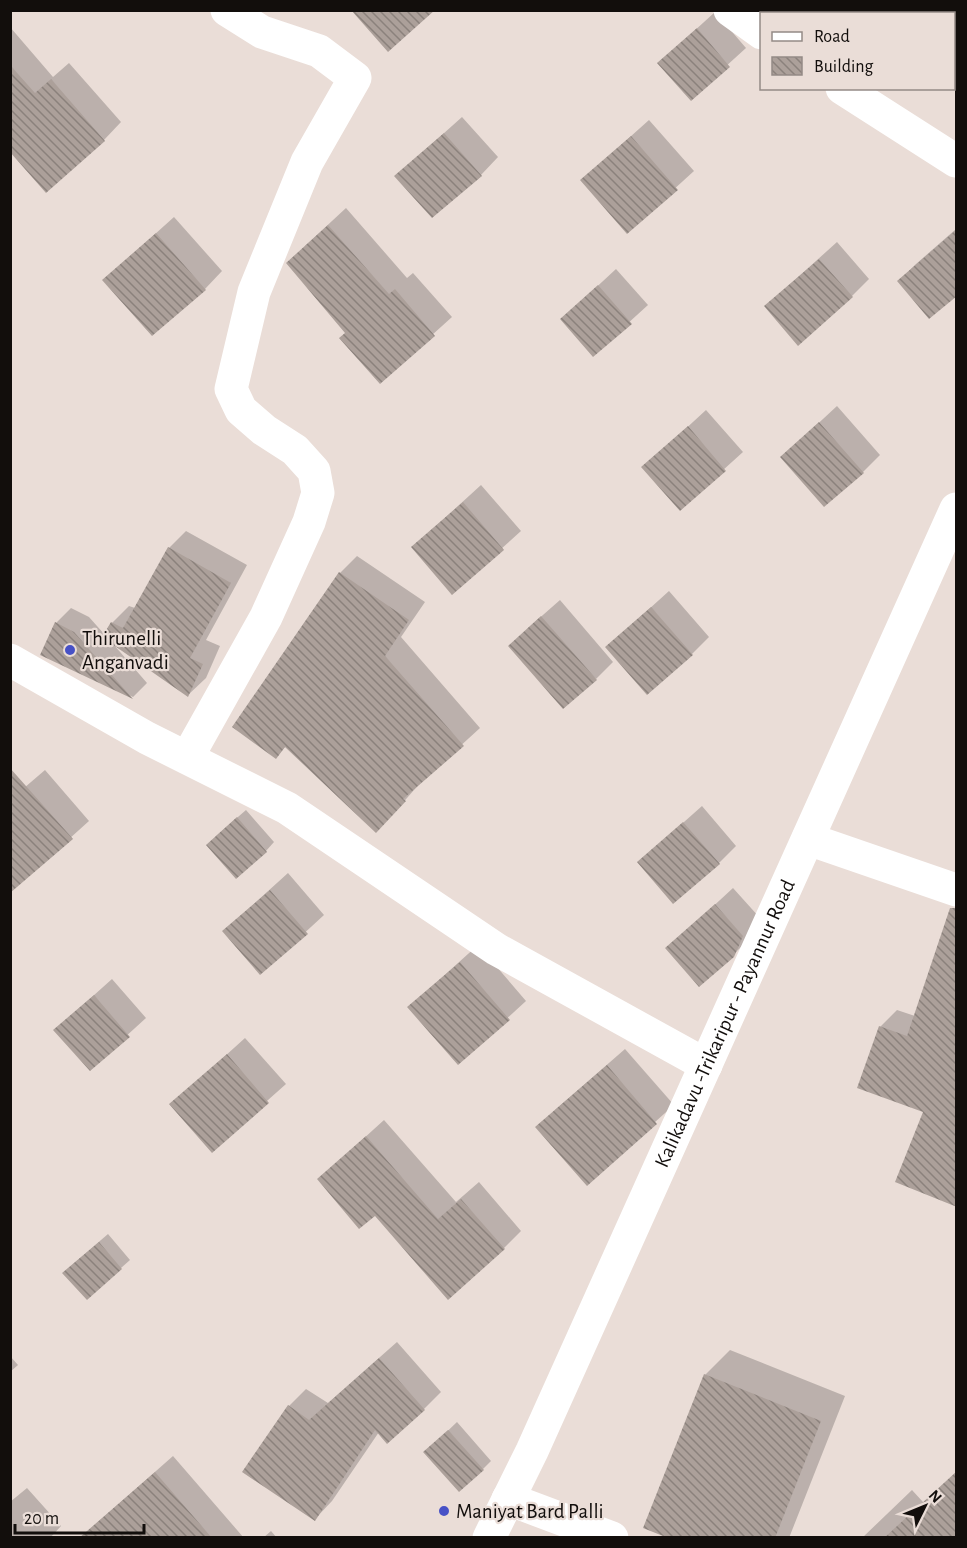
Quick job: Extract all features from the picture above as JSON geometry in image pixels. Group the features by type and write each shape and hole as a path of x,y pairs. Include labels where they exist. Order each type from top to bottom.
{"street":[{"path":"187,758 266,617 309,522 318,493 314,471 295,450 264,430 241,410 231,389 254,292 307,162 356,78 319,51 262,32 227,10"},
{"path":"730,10 760,32"},
{"path":"845,90 957,161"},
{"name":"Kalikadavu -Trikaripur - Payannur Road","path":"489,1538 957,509"},
{"path":"10,660 187,758 286,808 496,949 706,1065"},
{"path":"808,839 957,890"},
{"path":"508,1499 612,1538"}],"building":[{"path":"351,10 435,10 388,52"},
{"path":"697,28 730,67 691,101 657,63"},
{"path":"10,65 35,93 51,79 105,141 46,193 10,152"},
{"path":"444,133 482,176 432,218 394,176"},
{"path":"631,136 678,190 627,234 580,180"},
{"path":"328,225 389,294 395,289 435,336 380,384 339,338 345,333 286,263"},
{"path":"957,229 957,296 929,319 897,281"},
{"path":"156,233 206,290 152,336 102,280"},
{"path":"819,259 853,297 798,346 764,306"},
{"path":"598,285 632,324 593,357 560,319"},
{"path":"819,422 864,473 824,507 780,457"},
{"path":"688,426 726,471 680,511 641,467"},
{"path":"463,502 504,550 452,595 411,547"},
{"path":"168,547 231,583 190,658 203,664 188,697 102,637 111,622 123,628"},
{"path":"339,572 409,620 385,656 464,746 403,799 406,801 376,833 285,747 276,759 232,727"},
{"path":"651,607 693,655 647,695 605,647"},
{"path":"541,616 597,680 563,709 508,646"},
{"name":"Thirunelli Anganvadi","path":"55,622 74,632 133,699 40,655"},
{"path":"10,768 73,839 10,893"},
{"path":"237,817 267,852 236,879 206,845"},
{"path":"683,822 720,864 673,904 637,862"},
{"path":"270,890 308,934 260,975 222,931"},
{"path":"715,904 743,936 734,957 699,987 665,948"},
{"path":"950,908 957,908 957,1207 895,1182 923,1112 857,1088 879,1026 907,1036"},
{"path":"460,962 510,1020 458,1065 407,1007"},
{"path":"94,995 130,1037 90,1071 53,1030"},
{"path":"227,1054 269,1103 212,1153 169,1104"},
{"path":"607,1065 657,1124 587,1186 535,1127"},
{"path":"366,1136 438,1219 461,1199 505,1249 448,1300 375,1216 359,1229 317,1179"},
{"path":"99,1242 122,1269 87,1300 62,1273"},
{"path":"379,1358 425,1410 387,1444 375,1430 315,1521 242,1472 288,1405 309,1420"},
{"path":"704,1374 821,1421 775,1538 668,1538 643,1528"},
{"path":"448,1430 484,1470 459,1492 423,1452"},
{"path":"957,1471 957,1538 884,1538"},
{"path":"155,1472 212,1538 79,1538"}],"place":[{"name":"Thirunelli Anganvadi","path":"70,650"},
{"name":"Maniyat Bard Palli","path":"444,1511"}]}
